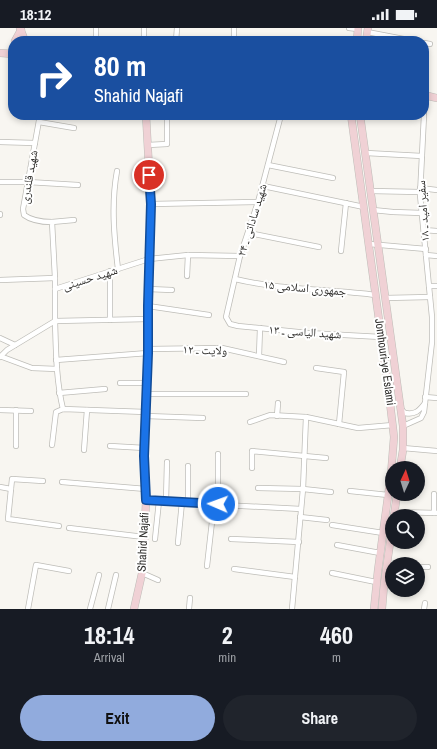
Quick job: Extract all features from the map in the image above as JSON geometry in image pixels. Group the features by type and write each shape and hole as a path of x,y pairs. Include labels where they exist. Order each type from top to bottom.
{"main road":[{"name":"Shahid Najafi","path":"134,609 142,573 146,500 145,448 151,204 146,120"},
{"name":"Jomhouri-ye Eslami","path":"352,120 393,425 392,461"},
{"name":"Jomhouri-ye Eslami","path":"361,120 403,426 401,461"},
{"path":"388,386 398,386"},
{"name":"Jomhouri-ye Eslami","path":"374,609 376,582 387,501"},
{"path":"382,609 385,591"}],"street":[{"path":"349,28 358,29"},
{"path":"368,30 393,36"},
{"path":"148,145 167,144 167,120"},
{"name":"شهید ساداتی ـ ۲۴","path":"230,324 226,317 240,256 249,233 263,186 280,120"},
{"name":"سفیر امید ـ ۱۸","path":"424,120 420,190 434,342 425,403"},
{"path":"39,122 74,128"},
{"name":"شهید قلندری","path":"39,122 23,209 24,215 36,220 52,222"},
{"path":"0,142 36,143"},
{"path":"366,153 422,156"},
{"path":"268,165 334,178"},
{"path":"117,171 114,190 113,226 118,269"},
{"path":"0,182 78,185"},
{"path":"263,186 364,207"},
{"path":"371,191 437,190"},
{"path":"151,204 258,202"},
{"path":"341,251 346,203"},
{"path":"373,210 422,213"},
{"path":"55,289 52,222 74,220"},
{"path":"424,230 437,231"},
{"path":"249,233 319,247"},
{"path":"369,244 426,249"},
{"path":"187,276 188,255"},
{"name":"شهید حسینی","path":"62,409 56,360 55,289 149,259 188,255 240,256"},
{"path":"426,255 437,256"},
{"path":"110,272 110,320"},
{"path":"0,280 55,278"},
{"name":"جمهوری اسلامی ۱۵","path":"235,279 280,287 376,295"},
{"path":"429,286 437,286"},
{"path":"148,289 172,290"},
{"path":"385,298 430,297"},
{"path":"148,306 209,315"},
{"path":"0,356 15,345 55,321 149,319"},
{"name":"شهید الیاسی ـ ۱۳","path":"230,324 308,333 381,337"},
{"path":"259,356 260,328"},
{"path":"0,338 15,345"},
{"name":"ولایت ـ ۱۲","path":"56,360 148,351 222,348 284,362"},
{"path":"0,356 32,368 57,368"},
{"path":"316,368 344,372 339,424"},
{"path":"120,383 147,383"},
{"path":"59,393 105,389"},
{"path":"146,394 246,394"},
{"path":"425,397 437,398"},
{"path":"277,416 278,403"},
{"path":"400,408 405,413 414,414 419,411 425,403"},
{"path":"403,426 421,418 424,412 425,403"},
{"path":"52,445 56,412 62,409 203,418"},
{"path":"0,410 31,411"},
{"path":"16,410 16,446"},
{"path":"84,450 87,410"},
{"path":"250,422 270,415 306,417 358,428 393,425"},
{"path":"292,609 303,489 306,417"},
{"path":"110,446 145,448"},
{"path":"402,448 437,451"},
{"path":"252,468 252,451 326,458"},
{"path":"207,566 216,504 218,454"},
{"path":"166,501 167,462"},
{"path":"188,466 188,503"},
{"path":"43,481 12,479 8,519 59,526"},
{"path":"62,482 146,489"},
{"path":"0,487 11,489"},
{"path":"258,488 303,489 330,492"},
{"path":"350,491 385,495"},
{"path":"425,513 436,513 434,494"},
{"path":"146,500 301,509"},
{"path":"155,539 159,501"},
{"path":"178,543 182,502"},
{"path":"300,517 327,520"},
{"path":"332,525 383,533"},
{"path":"69,528 144,536"},
{"path":"231,539 299,542"},
{"path":"337,545 380,553"},
{"path":"28,609 36,565 69,571"},
{"path":"234,569 295,577"},
{"path":"142,573 158,580"},
{"path":"332,573 376,582"},
{"path":"108,609 116,575"},
{"path":"90,609 99,576"},
{"path":"189,609 190,598"},
{"path":"424,609 425,603"}],"route":[{"path":"149,175 151,204 148,306 149,325 144,456 146,500 218,504"}]}
